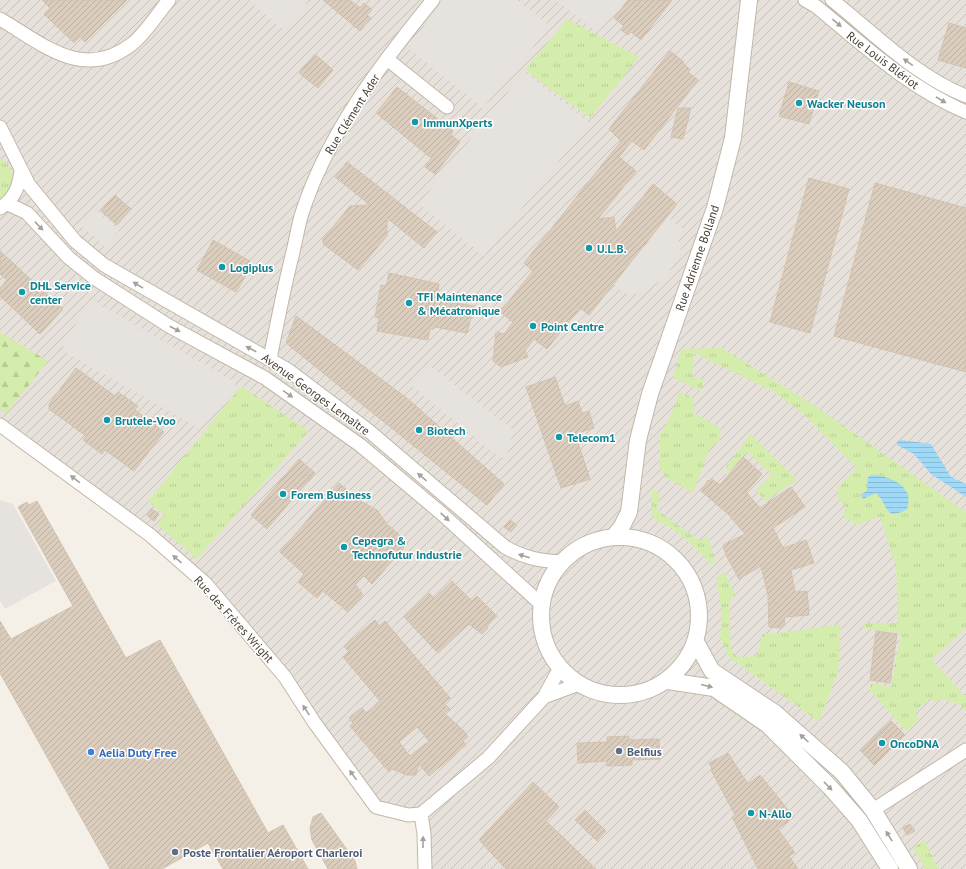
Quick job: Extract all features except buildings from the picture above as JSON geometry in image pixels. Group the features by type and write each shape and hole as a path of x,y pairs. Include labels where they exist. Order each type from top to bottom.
{"street":[{"path":"0,19 59,54 78,61 95,60 113,56 133,43 169,0"},
{"name":"Rue Adrienne Bolland","path":"613,537 621,528 629,512 631,485 640,432 653,388 715,208 733,138 749,0"},
{"name":"Rue Louis Blériot","path":"805,0 817,7 899,75 945,104 966,112"},
{"name":"Rue Louis Blériot","path":"832,0 907,62 952,90 966,96"},
{"name":"Rue Clément Ader","path":"270,359 284,287 305,206 325,156 350,113 387,59 431,1"},
{"path":"387,59 447,107"},
{"name":"Avenue Georges Lemaître","path":"0,128 29,185 64,230 104,266 181,311 270,359 369,431 505,547 520,556 540,561 562,562"},
{"path":"0,152 13,156"},
{"path":"4,206 19,186 21,171"},
{"name":"Avenue Georges Lemaître","path":"4,206 27,213 69,258 94,278 169,326 265,378 355,441 441,513 542,605"},
{"name":"Rue des Frères Wright","path":"0,425 150,535 206,584 285,677 314,722 376,807 408,815 421,814"},
{"name":"Rue Adrienne Bolland","path":"629,512 640,539"},
{"path":"668,681 696,642 700,610 692,581 676,560 657,546 640,539 613,537 588,543 562,562 549,581 542,605 546,643 560,668 579,684 608,695 628,696 668,681 714,688 768,725 830,787 859,820 890,869"},
{"path":"696,642 712,671 776,713 842,772 873,810 910,869"},
{"path":"425,869 424,834 421,814 488,758 544,697 560,668"},
{"path":"544,697 579,684"},
{"path":"873,810 966,750"}],"shaded area":[{"path":"0,0 966,0 966,869 425,869 421,814 376,807 206,584 0,425"},
{"path":"249,0 302,0 307,4 285,31"},
{"path":"445,0 517,0 550,26 483,108 407,47"},
{"path":"556,0 623,0 598,32"},
{"path":"524,72 589,123 484,256 419,204"},
{"path":"94,208 119,231 105,246 80,224"},
{"path":"668,217 683,229 676,236 681,247 679,256 667,275 649,289 633,295 624,293 614,284"},
{"path":"90,301 93,301 235,382 235,388 199,428 65,352 63,345"},
{"path":"430,366 513,430 506,459 495,454 410,384"},
{"path":"0,500 13,504 56,581 5,609 0,601"}],"green space":[{"path":"567,19 639,57 590,118 525,70"},
{"path":"0,159 10,168 13,179 9,191 0,200"},
{"path":"0,332 48,361 6,414 0,409"},
{"path":"722,348 817,407 966,512 966,628 932,660 966,697 966,712 961,705 942,699 936,702 930,698 915,712 919,719 906,731 869,689 871,683 891,687 901,634 863,628 863,623 898,623 896,567 880,517 854,525 852,521 844,518 845,507 837,498 838,487 855,470 855,466 801,412 771,390 694,353 692,377 704,380 701,391 673,378 681,349"},
{"path":"241,386 309,431 197,559 157,524 164,515 148,501"},
{"path":"679,392 694,398 694,413 721,429 720,441 710,448 693,493 665,477 659,466 660,435 669,419"},
{"path":"750,434 797,480 765,501 756,490 772,475 747,452 726,475 727,466"},
{"path":"652,488 660,495 657,510 700,541 707,535 715,560 711,565 679,534 655,520 651,511"},
{"path":"724,572 736,595 729,601 731,649 737,657 757,656 762,634 841,625 838,672 819,722 729,657 720,638 722,613 716,578"},
{"path":"924,840 939,869 925,869 913,848"}],"water":[{"path":"901,440 931,444 951,477 966,484 966,497 931,474 914,454 897,445 897,441"},
{"path":"871,475 893,480 900,484 908,494 909,501 907,509 902,512 892,514 876,493 863,499 861,494 867,491 868,477"}],"place":[{"name":"Wacker Neuson","path":"799,103"},
{"name":"ImmunXperts","path":"415,122"},
{"name":"U.L.B.","path":"589,248"},
{"name":"Logiplus","path":"222,267"},
{"name":"DHL Service center","path":"22,292"},
{"name":"TFI Maintenance & Mécatronique","path":"409,303"},
{"name":"Point Centre","path":"533,326"},
{"name":"Brutele-Voo","path":"107,420"},
{"name":"Biotech","path":"419,430"},
{"name":"Telecom1","path":"559,437"},
{"name":"Forem Business","path":"283,494"},
{"name":"Cepegra & Technofutur Industrie","path":"344,547"},
{"name":"OncoDNA","path":"882,743"},
{"name":"Belfius","path":"619,751"},
{"name":"Aelia Duty Free","path":"91,752"},
{"name":"N-Allo","path":"751,813"},
{"name":"Poste Frontalier Aéroport Charleroi","path":"175,852"}]}
